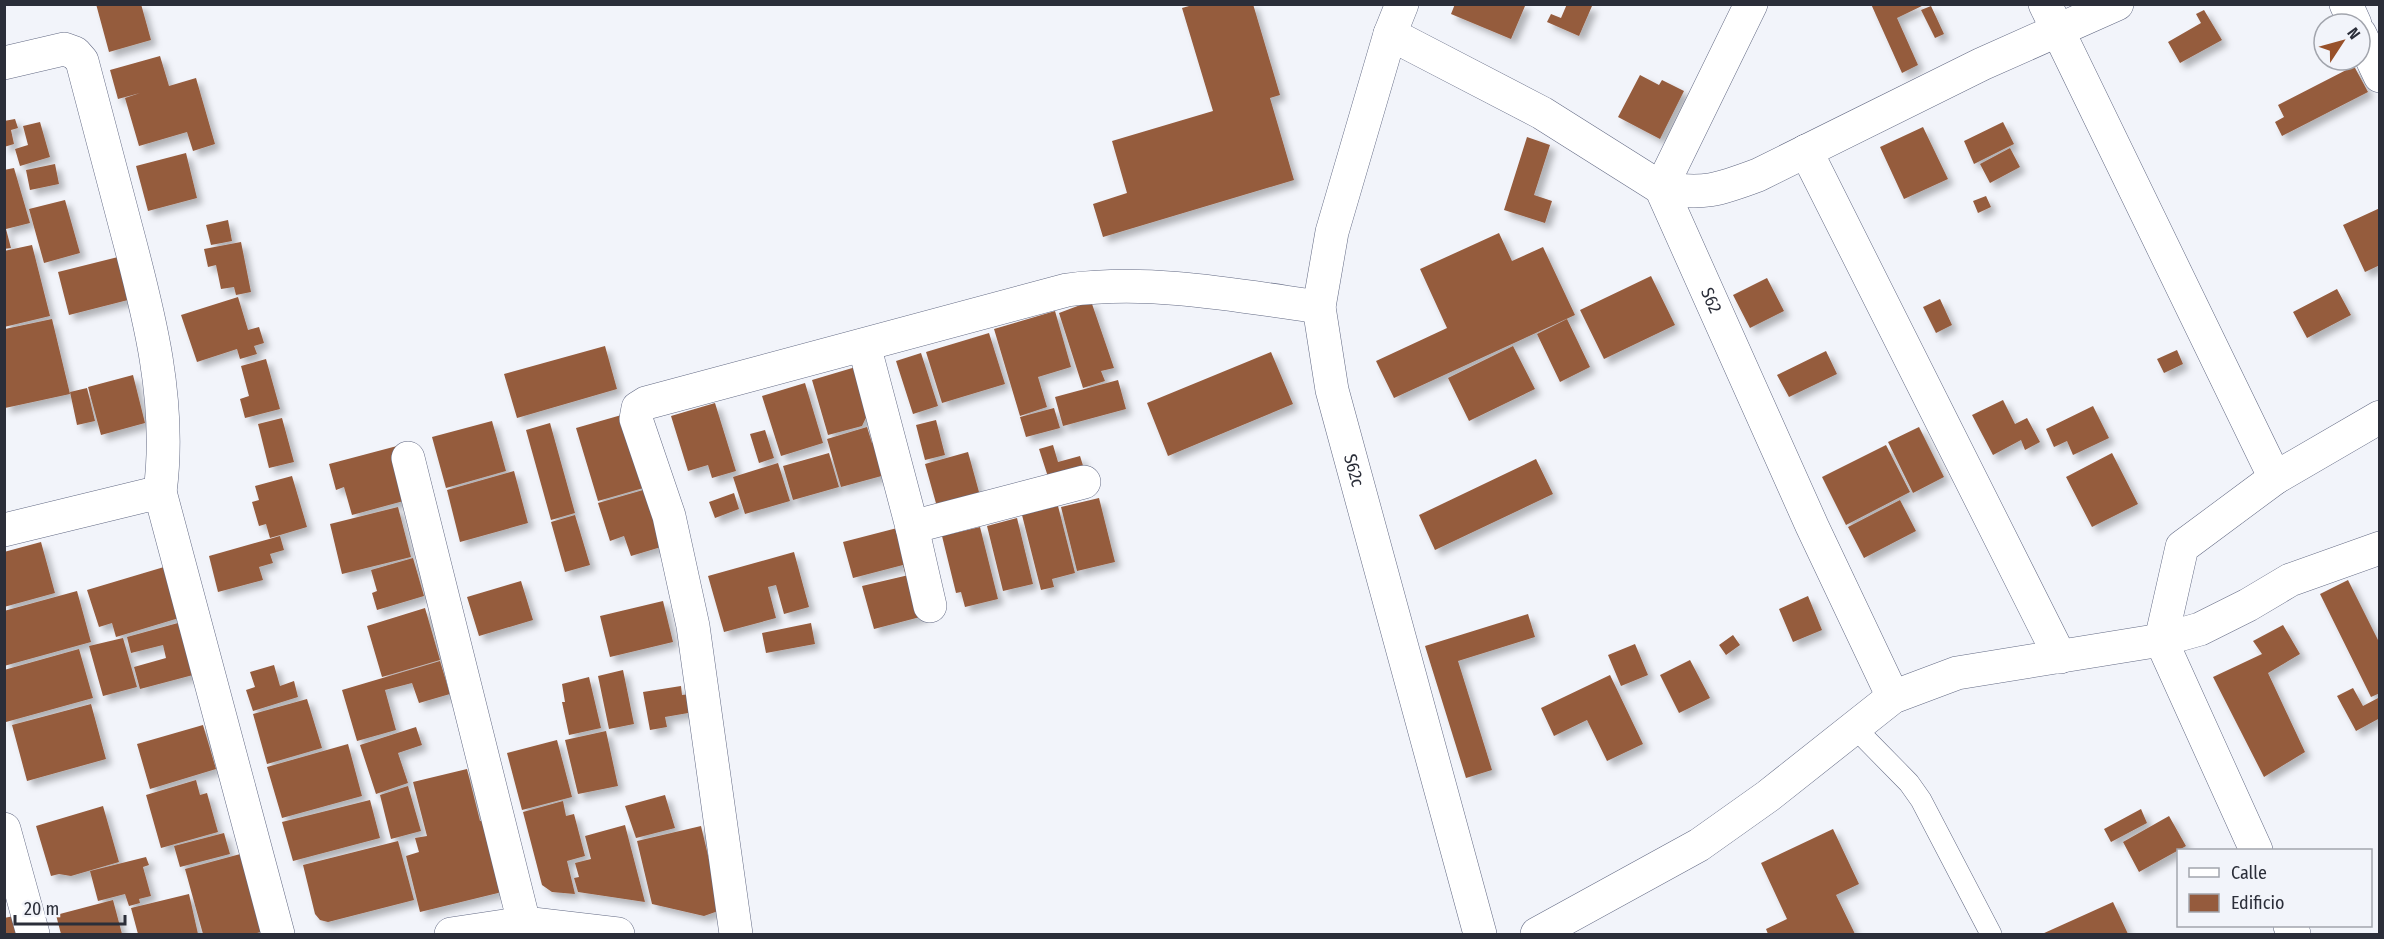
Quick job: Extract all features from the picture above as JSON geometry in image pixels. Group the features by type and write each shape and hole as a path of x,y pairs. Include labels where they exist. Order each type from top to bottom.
{"street":[{"name":"S62c","path":"1402,4 1390,34 1332,232 1319,307 1332,390 1480,934"},
{"path":"1661,188 1751,4"},
{"path":"1390,34 1542,113 1661,188 1691,192 1721,189 1758,175 1806,152 1982,64 2052,17 2117,4"},
{"path":"2052,17 2275,478"},
{"path":"4,63 64,49 75,53 82,60 143,293 160,381 164,462 160,492 278,934"},
{"path":"2372,61 2379,76"},
{"path":"1806,152 2060,657"},
{"name":"S62","path":"1661,188 1812,526 1893,697"},
{"path":"736,934 693,626 669,516 636,419 638,408 646,403 1066,290 1104,285 1143,285 1215,291 1319,307"},
{"path":"864,345 912,527 930,606"},
{"path":"2256,849 2161,640 2182,547 2275,478 2379,417"},
{"path":"408,458 524,923"},
{"path":"912,527 1084,482"},
{"path":"4,530 160,492"},
{"path":"1537,934 1699,845 1768,796 1893,697 1957,673 2161,640 2200,629 2248,605 2290,580 2379,548"},
{"path":"4,829 33,934"},
{"path":"451,934 524,923 618,934"}],"lane":[{"path":"1855,728 1909,783 1921,800 1991,934"}],"building":[{"path":"96,4 141,4 151,40 109,52"},
{"path":"1196,4 1253,4 1280,95 1270,98 1294,180 1103,237 1093,204 1127,193 1112,141 1213,111 1182,8"},
{"path":"1455,4 1522,4 1525,6 1511,39 1451,14"},
{"path":"1567,4 1592,6 1579,36 1547,22 1551,14 1561,18"},
{"path":"1871,4 1926,4 1897,18 1918,65 1902,73"},
{"path":"1931,6 1944,34 1935,38 1921,10"},
{"path":"2204,10 2222,40 2180,63 2168,42 2201,23 2196,14"},
{"path":"160,56 169,86 196,78 215,144 193,151 187,132 139,146 125,98 140,93 118,99 110,70"},
{"path":"2342,72 2357,72 2368,92 2282,136 2275,122 2284,117 2278,105"},
{"path":"1640,75 1659,85 1662,80 1684,91 1660,139 1618,117"},
{"path":"15,119 18,128 11,130 14,144 4,147 4,121"},
{"path":"40,122 50,157 20,166 15,149 28,145 23,126"},
{"path":"2003,122 2014,144 1974,164 1964,141"},
{"path":"1923,127 1948,179 1904,199 1880,147"},
{"path":"1527,137 1550,145 1534,195 1552,201 1545,223 1504,210"},
{"path":"2010,148 2020,167 1990,183 1980,164"},
{"path":"186,153 197,198 148,211 136,166"},
{"path":"55,164 59,184 30,190 26,170"},
{"path":"14,168 30,223 6,229 11,248 4,249 4,170"},
{"path":"1986,196 1991,207 1978,213 1973,201"},
{"path":"65,200 80,253 44,263 29,209"},
{"path":"2380,208 2380,265 2365,272 2343,225"},
{"path":"228,220 232,241 211,245 206,225"},
{"path":"1499,233 1512,261 1543,247 1575,315 1394,398 1376,361 1447,328 1420,269"},
{"path":"241,242 251,292 236,295 234,287 221,289 216,265 208,267 204,249"},
{"path":"32,245 50,316 4,327 4,251"},
{"path":"118,257 128,300 69,315 58,272"},
{"path":"1651,276 1675,325 1604,359 1580,310"},
{"path":"1767,278 1784,311 1750,328 1733,295"},
{"path":"2337,289 2351,315 2307,338 2293,312"},
{"path":"238,297 248,330 259,327 264,343 254,346 257,354 240,359 237,349 197,362 181,315"},
{"path":"1940,299 1952,325 1936,333 1923,307"},
{"path":"1091,301 1114,368 1101,371 1105,381 1083,388 1059,313"},
{"path":"1055,311 1071,367 1038,377 1047,407 1020,416 994,329"},
{"path":"52,319 70,394 5,408 5,329"},
{"path":"1567,319 1590,367 1560,382 1537,334"},
{"path":"989,333 1005,384 942,403 926,352"},
{"path":"605,346 617,389 517,418 504,374"},
{"path":"1513,346 1535,389 1469,421 1448,378"},
{"path":"2177,350 2183,364 2164,373 2157,359"},
{"path":"1826,351 1837,374 1789,397 1777,375"},
{"path":"1271,352 1293,404 1168,456 1147,403"},
{"path":"921,353 938,406 913,414 896,361"},
{"path":"266,359 280,409 245,418 240,399 249,396 241,366"},
{"path":"859,366 871,407 862,426 828,435 812,380"},
{"path":"133,375 145,423 101,435 88,387"},
{"path":"1118,380 1126,409 1063,426 1055,397"},
{"path":"805,383 823,443 781,456 762,396"},
{"path":"87,388 95,421 77,425 70,392"},
{"path":"2003,400 2015,424 2027,418 2040,442 2025,450 2021,440 1993,455 1972,415"},
{"path":"715,403 736,471 712,478 708,465 688,471 671,416"},
{"path":"2093,406 2109,438 2073,455 2067,441 2054,447 2046,429"},
{"path":"1054,408 1060,428 1026,437 1020,417"},
{"path":"625,414 647,487 598,501 576,428"},
{"path":"282,418 294,462 269,468 258,424"},
{"path":"936,420 945,455 925,460 916,425"},
{"path":"492,421 506,471 446,488 432,437"},
{"path":"550,423 575,513 551,520 526,430"},
{"path":"867,427 872,443 879,441 889,474 841,487 827,439"},
{"path":"1919,427 1944,477 1913,493 1888,442"},
{"path":"765,430 774,458 759,463 750,434"},
{"path":"1053,445 1058,462 1080,456 1085,472 1050,483 1039,449"},
{"path":"1886,445 1910,492 1846,525 1822,477"},
{"path":"397,446 411,499 352,515 344,487 336,490 329,464"},
{"path":"968,452 982,503 939,514 925,464"},
{"path":"829,453 839,487 793,500 783,466"},
{"path":"2112,453 2138,504 2092,527 2066,477"},
{"path":"1536,459 1553,494 1435,550 1419,515"},
{"path":"778,463 790,501 745,514 733,477"},
{"path":"514,471 528,523 460,542 447,490"},
{"path":"292,476 307,527 270,538 266,524 259,526 252,502 259,500 255,486"},
{"path":"650,488 661,547 631,556 624,536 610,541 598,503"},
{"path":"734,493 739,509 715,518 709,502"},
{"path":"1099,498 1115,562 1077,571 1061,507"},
{"path":"1900,500 1916,531 1864,558 1848,527"},
{"path":"1058,506 1075,573 1052,579 1054,587 1041,590 1022,515"},
{"path":"398,507 411,557 342,574 330,524"},
{"path":"575,515 590,565 565,572 551,522"},
{"path":"1017,518 1033,584 1003,591 987,526"},
{"path":"901,527 912,571 905,573 903,565 853,578 843,542"},
{"path":"980,527 998,599 965,607 961,592 956,593 942,536"},
{"path":"280,536 284,550 270,554 273,563 259,567 263,580 218,592 209,556"},
{"path":"41,542 55,593 4,607 4,552"},
{"path":"794,552 809,607 784,614 776,585 768,587 776,618 724,632 708,576"},
{"path":"413,558 424,596 377,610 372,593 377,591 371,570"},
{"path":"164,567 179,618 116,637 112,623 99,627 87,590"},
{"path":"913,574 924,616 874,629 862,586"},
{"path":"2348,580 2380,644 2380,693 2371,697 2320,594"},
{"path":"521,581 533,620 479,636 467,597"},
{"path":"77,591 91,642 4,666 4,611"},
{"path":"1808,596 1822,630 1793,642 1779,609"},
{"path":"663,601 673,642 610,657 600,616"},
{"path":"425,608 440,660 382,677 367,626"},
{"path":"1528,614 1535,637 1458,661 1492,770 1466,778 1425,646"},
{"path":"178,623 193,675 140,689 134,667 166,658 163,645 131,653 127,637"},
{"path":"811,623 815,644 766,653 762,633"},
{"path":"2283,625 2300,654 2268,673 2305,752 2264,777 2213,677 2262,654 2253,641"},
{"path":"1733,635 1740,645 1726,655 1719,645"},
{"path":"123,638 137,687 103,696 89,646"},
{"path":"1635,644 1648,675 1621,686 1608,655"},
{"path":"79,649 93,698 6,722 4,670"},
{"path":"1690,660 1710,698 1679,713 1660,675"},
{"path":"440,661 450,694 419,703 412,683 385,690 396,730 357,741 342,690"},
{"path":"274,665 280,686 294,681 298,697 253,711 246,690 255,687 250,672"},
{"path":"623,670 634,724 609,729 598,676"},
{"path":"1610,675 1643,744 1607,761 1587,720 1554,736 1541,708"},
{"path":"589,677 601,728 569,735 562,702 565,702 562,684"},
{"path":"681,686 682,695 691,694 694,712 665,717 667,727 650,730 643,692"},
{"path":"2353,688 2363,706 2380,697 2380,718 2356,731 2337,696"},
{"path":"307,699 322,748 267,764 253,714"},
{"path":"91,704 106,759 27,781 12,725"},
{"path":"203,725 216,769 150,789 137,744"},
{"path":"416,727 422,745 398,753 408,783 376,794 360,745"},
{"path":"606,731 618,786 578,794 565,740"},
{"path":"557,740 572,797 522,810 507,753"},
{"path":"348,744 362,796 282,818 267,767"},
{"path":"467,769 480,821 489,819 504,890 420,912 406,856 419,852 415,838 427,836 413,782"},
{"path":"196,780 200,795 207,793 218,832 161,848 146,795"},
{"path":"408,786 421,831 391,839 380,795"},
{"path":"665,795 675,828 636,838 625,806"},
{"path":"370,800 380,838 293,861 282,822"},
{"path":"563,801 566,816 574,814 585,856 567,861 575,894 552,892 542,885 523,812"},
{"path":"103,806 119,862 71,876 59,874 51,876 36,826"},
{"path":"2141,809 2147,823 2111,842 2104,829"},
{"path":"2169,816 2186,846 2139,872 2123,842"},
{"path":"625,825 645,902 578,892 574,878 579,877 575,863 591,859 585,836"},
{"path":"701,826 721,910 704,916 652,904 637,841"},
{"path":"1833,829 1859,884 1836,895 1855,934 1768,934 1766,929 1787,919 1761,863"},
{"path":"224,833 230,854 180,867 174,846"},
{"path":"398,841 414,900 328,922 320,920 315,914 303,865"},
{"path":"244,853 265,931 253,934 203,934 185,869"},
{"path":"146,857 149,865 143,867 151,896 139,899 140,903 129,906 125,894 98,901 90,871"},
{"path":"189,894 198,934 138,934 131,908"},
{"path":"113,900 122,934 61,934 56,915"},
{"path":"2113,902 2128,934 2042,934"},
{"path":"19,915 23,934 4,934 4,918"}]}
